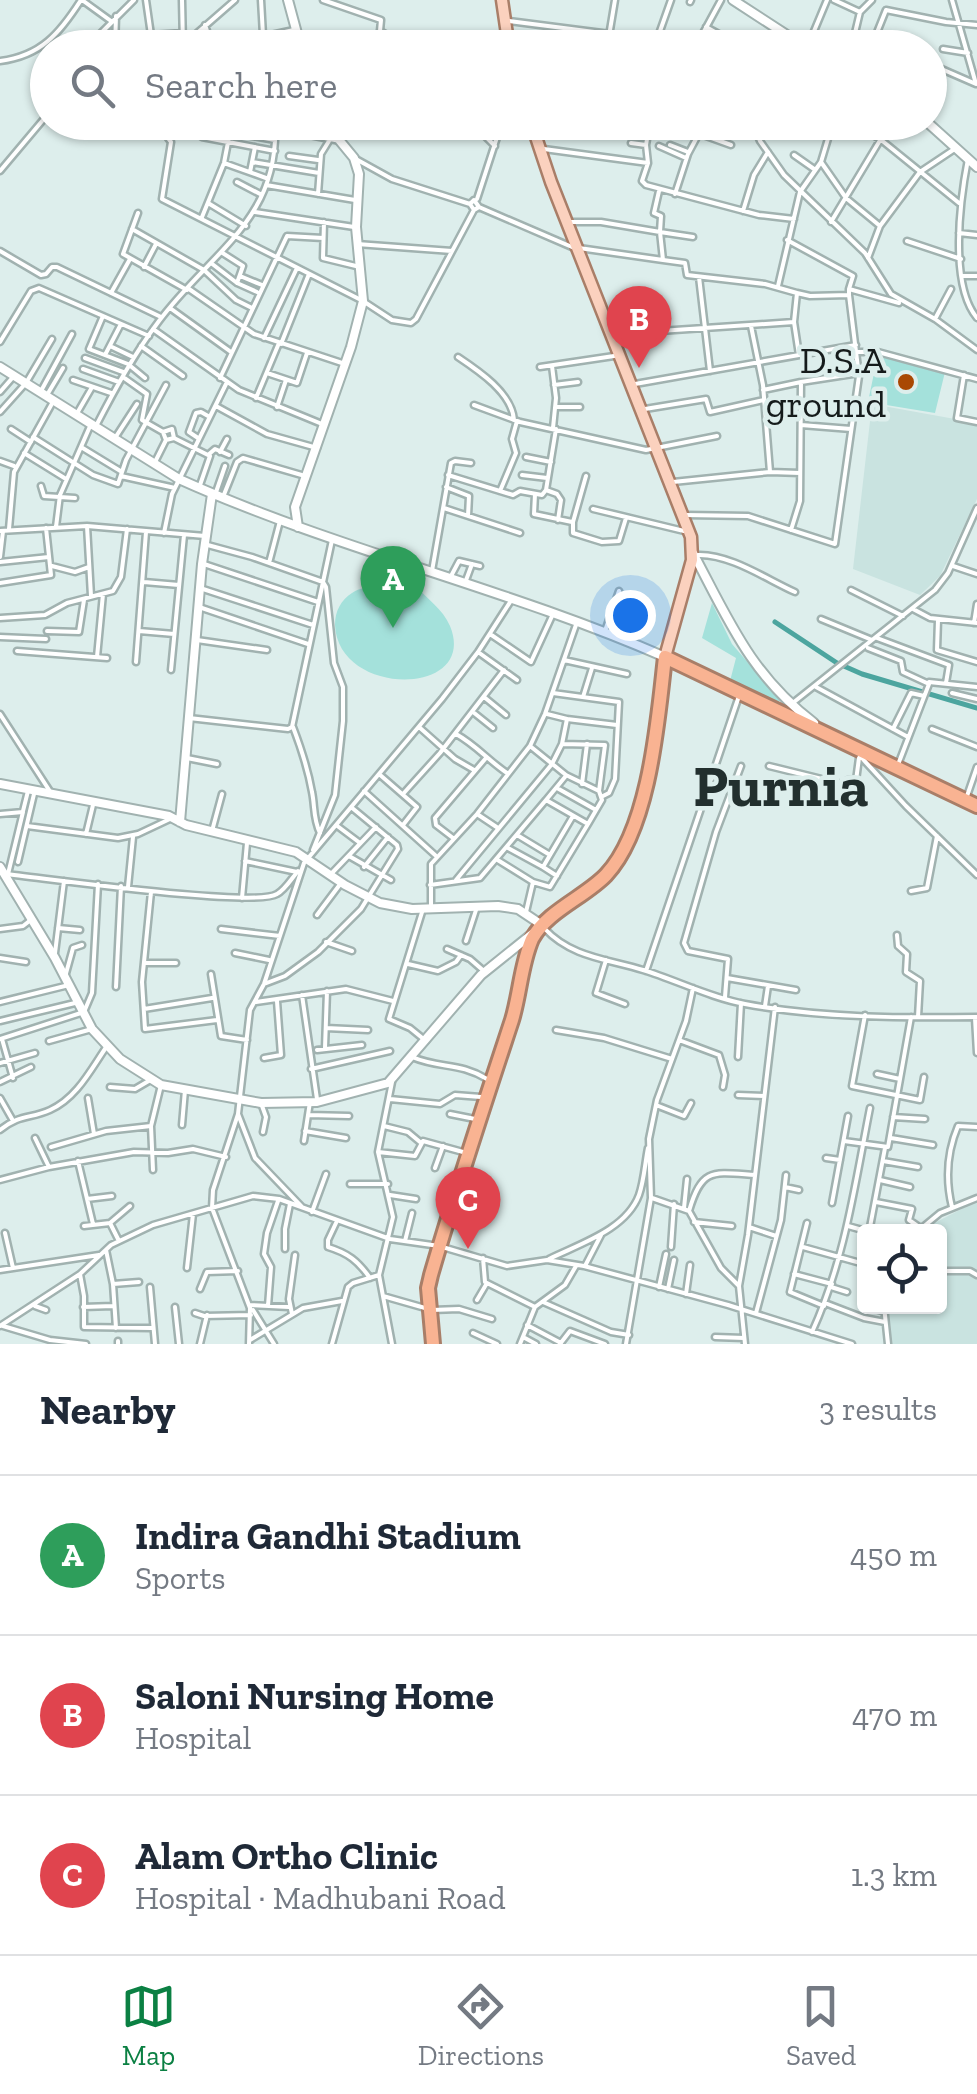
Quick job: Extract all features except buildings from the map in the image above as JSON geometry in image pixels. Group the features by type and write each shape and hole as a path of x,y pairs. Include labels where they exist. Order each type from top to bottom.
{"highway":[{"path":"433,1344 428,1288 516,1006 528,951 540,928 605,876 618,860 645,790 655,748 665,657 787,708 855,750 971,803"}],"main road":[{"path":"504,0 510,30"},
{"path":"504,0 509,30"},
{"path":"534,140 546,183 566,223"},
{"path":"536,140 614,356 692,553"},
{"path":"575,248 652,449 682,515 692,553 665,657"}],"street":[{"path":"59,30 81,0 110,21"},
{"path":"102,30 134,0"},
{"path":"146,0 149,30"},
{"path":"182,0 183,30"},
{"path":"200,30 236,0"},
{"path":"262,0 263,30"},
{"path":"288,0 294,30"},
{"path":"323,0 381,20 380,30"},
{"path":"611,30 615,0"},
{"path":"661,30 671,0"},
{"path":"705,30 720,0"},
{"path":"813,30 827,0"},
{"path":"834,0 860,12"},
{"path":"952,0 976,84"},
{"path":"738,1 781,30"},
{"path":"856,30 864,6 871,3 882,13"},
{"path":"877,30 886,10 977,24"},
{"path":"116,16 116,30"},
{"path":"509,21 579,30"},
{"path":"205,25 205,30"},
{"path":"706,27 712,30"},
{"path":"947,50 968,52"},
{"path":"0,61 30,53"},
{"path":"947,71 976,84"},
{"path":"0,171 30,134"},
{"path":"947,139 977,167"},
{"path":"170,140 161,196 363,301 392,320 411,324 475,206 497,140"},
{"path":"219,140 275,151"},
{"path":"56,527 59,497 73,462 128,364 161,317 246,226 267,182 276,140"},
{"path":"318,194 322,150 335,140 354,158 392,179 475,206 575,248 685,263 687,275 778,286 810,296 849,292 905,304"},
{"path":"489,140 495,146"},
{"path":"647,140 648,163 642,181 674,194 794,219"},
{"path":"674,194 695,140"},
{"path":"716,140 731,145"},
{"path":"761,140 800,192 868,258 891,294 935,319 977,350"},
{"path":"778,286 800,192 821,162 828,140"},
{"path":"832,222 880,140 959,203"},
{"path":"202,217 224,163 228,142"},
{"path":"631,143 646,145"},
{"path":"670,145 687,155"},
{"path":"659,146 687,155"},
{"path":"250,172 255,147"},
{"path":"868,258 880,226 920,172 957,147"},
{"path":"539,148 648,163"},
{"path":"743,211 754,175 768,152"},
{"path":"0,154 8,158"},
{"path":"794,155 816,170"},
{"path":"288,156 320,160"},
{"path":"298,526 294,514 363,301 354,158"},
{"path":"968,159 959,203 959,234 968,305 977,318"},
{"path":"252,162 319,173"},
{"path":"821,162 846,198 880,226"},
{"path":"224,163 267,182 358,200"},
{"path":"237,182 262,195"},
{"path":"660,190 653,208 661,216 663,260"},
{"path":"208,204 246,226"},
{"path":"255,212 356,227"},
{"path":"138,213 122,252 130,259 188,289 242,328 345,364"},
{"path":"324,222 323,258 361,267"},
{"path":"566,223 601,222 694,237"},
{"path":"132,229 204,270 236,300 252,308"},
{"path":"959,234 977,235"},
{"path":"220,378 288,236 323,238"},
{"path":"682,515 734,514 834,544 859,372 849,292 853,276 788,240"},
{"path":"907,240 961,259"},
{"path":"144,266 156,243"},
{"path":"357,244 452,250"},
{"path":"0,251 41,274 58,267 161,317"},
{"path":"221,252 242,264 237,283"},
{"path":"111,293 130,259"},
{"path":"211,263 237,283 259,293"},
{"path":"264,338 297,268"},
{"path":"256,398 310,274"},
{"path":"240,276 262,285"},
{"path":"962,276 977,276"},
{"path":"700,277 710,372"},
{"path":"0,342 35,288 148,336"},
{"path":"935,319 951,290"},
{"path":"797,292 794,322 798,355"},
{"path":"170,308 231,353"},
{"path":"103,316 88,346 128,364 145,378"},
{"path":"610,335 794,322"},
{"path":"105,355 122,324"},
{"path":"751,324 763,390 770,472"},
{"path":"153,329 227,382 325,425"},
{"path":"49,557 0,560 16,466 32,439 72,334"},
{"path":"0,412 26,383 52,339"},
{"path":"110,346 134,357"},
{"path":"141,346 184,376"},
{"path":"630,385 798,355 857,349 977,379"},
{"path":"116,359 120,350"},
{"path":"267,373 298,382 307,353"},
{"path":"540,367 614,356"},
{"path":"458,357 476,368 510,404 516,421 512,439 516,453 500,491"},
{"path":"86,358 147,394 140,417 164,432 166,440 155,462"},
{"path":"0,366 155,462 177,484"},
{"path":"448,474 513,496 520,491 542,495 546,490 554,429 552,366"},
{"path":"47,395 63,368"},
{"path":"83,369 122,377"},
{"path":"763,390 859,372"},
{"path":"964,375 956,418 977,422"},
{"path":"0,392 14,376"},
{"path":"73,380 113,394"},
{"path":"278,407 286,380"},
{"path":"164,533 177,484 227,382"},
{"path":"554,385 578,382"},
{"path":"791,530 800,501 802,382"},
{"path":"76,414 92,386"},
{"path":"11,429 98,478 116,484 166,386"},
{"path":"640,410 706,399 710,412 764,400"},
{"path":"115,438 137,404"},
{"path":"215,405 267,434 317,448"},
{"path":"474,405 516,421 652,449 718,436"},
{"path":"555,407 580,407"},
{"path":"198,438 189,432 196,414 208,416"},
{"path":"801,424 852,428"},
{"path":"164,432 172,429 174,438"},
{"path":"166,440 174,438 208,454"},
{"path":"220,452 227,439"},
{"path":"81,448 122,474 199,488 282,521 605,631 665,657"},
{"path":"208,454 213,449 229,455"},
{"path":"24,453 66,479"},
{"path":"199,488 210,461 208,454"},
{"path":"526,457 550,462"},
{"path":"216,495 242,458 305,476"},
{"path":"0,461 16,466"},
{"path":"432,572 448,474 453,461 471,464"},
{"path":"176,817 205,540 225,466"},
{"path":"668,482 770,472 800,473"},
{"path":"522,475 548,478"},
{"path":"586,476 572,531 614,543 620,540 626,518"},
{"path":"42,486 42,496 75,498"},
{"path":"446,487 469,496 468,516"},
{"path":"546,490 561,500 558,520"},
{"path":"535,494 534,514 573,522"},
{"path":"442,508 520,533"},
{"path":"692,553 741,646 787,708 938,587 977,508"},
{"path":"593,509 684,531"},
{"path":"269,563 282,521 294,514"},
{"path":"4,531 87,526 184,534 322,582 328,596 334,662 343,698 335,795 310,856"},
{"path":"47,631 80,632 87,598 87,526"},
{"path":"0,583 49,577 52,566 46,528"},
{"path":"0,618 48,614 113,591 119,583 127,529"},
{"path":"136,662 146,531"},
{"path":"171,670 184,534"},
{"path":"320,833 293,725 332,537"},
{"path":"692,553 719,558 795,592"},
{"path":"450,578 459,561 480,566"},
{"path":"202,564 318,602"},
{"path":"465,583 472,564"},
{"path":"52,566 75,572 89,567"},
{"path":"951,566 977,574"},
{"path":"142,582 180,585"},
{"path":"200,588 314,625"},
{"path":"850,590 903,616"},
{"path":"605,631 619,591"},
{"path":"97,657 102,594"},
{"path":"3,872 242,898 277,894 478,652 512,600"},
{"path":"912,608 938,620 975,623 977,604"},
{"path":"199,607 310,644"},
{"path":"44,652 48,614"},
{"path":"490,634 531,662 553,614"},
{"path":"821,619 949,666 946,683"},
{"path":"938,620 936,649 977,662"},
{"path":"426,1041 410,1028 390,1020 427,908 431,864 477,814 530,746 546,714 578,622"},
{"path":"139,631 174,634"},
{"path":"0,637 46,639"},
{"path":"196,640 266,650"},
{"path":"866,647 901,661 903,672 929,682 977,687"},
{"path":"18,650 107,658"},
{"path":"478,652 518,680"},
{"path":"564,660 628,674"},
{"path":"584,698 592,668"},
{"path":"402,794 456,734 504,670"},
{"path":"898,767 929,682"},
{"path":"816,687 909,738"},
{"path":"646,971 741,691"},
{"path":"952,692 977,698"},
{"path":"530,746 582,784 600,794 609,793 614,783 620,702 552,693"},
{"path":"893,729 911,693 926,694"},
{"path":"484,697 506,715"},
{"path":"474,712 493,728"},
{"path":"0,714 51,793"},
{"path":"546,714 618,726"},
{"path":"189,718 288,729 293,725"},
{"path":"456,880 552,764 562,744 567,719"},
{"path":"418,727 476,770"},
{"path":"932,730 977,747"},
{"path":"456,734 507,773"},
{"path":"562,744 617,746"},
{"path":"582,784 587,744"},
{"path":"496,860 550,887 596,810 604,745"},
{"path":"855,750 855,788"},
{"path":"855,750 977,875"},
{"path":"185,758 216,764"},
{"path":"453,838 434,821 486,758"},
{"path":"725,997 728,958 688,951 684,943 716,832 742,766"},
{"path":"769,766 842,784 856,780"},
{"path":"971,803 977,768"},
{"path":"379,774 418,807 403,824"},
{"path":"430,884 476,880 566,774"},
{"path":"0,784 176,817 212,831 310,856 330,874 380,903 427,908 498,906 526,913 572,951 741,1003 865,1015 976,1017 977,1053"},
{"path":"557,788 596,810"},
{"path":"32,790 3,872 92,1029 120,1059 162,1085 261,1103 314,1102 388,1083 485,972 540,928"},
{"path":"18,862 32,790"},
{"path":"364,791 436,855"},
{"path":"212,831 222,794"},
{"path":"546,800 588,824"},
{"path":"86,834 94,802"},
{"path":"264,984 285,976 361,909 398,847 351,807"},
{"path":"0,814 23,811"},
{"path":"477,814 498,828"},
{"path":"543,866 573,816"},
{"path":"27,826 108,838 133,836 176,817"},
{"path":"336,824 361,844"},
{"path":"330,874 376,827"},
{"path":"516,835 550,855"},
{"path":"116,988 124,887 133,836"},
{"path":"911,891 927,888 938,836"},
{"path":"364,867 388,837"},
{"path":"242,898 247,838"},
{"path":"506,847 557,876"},
{"path":"349,856 391,880"},
{"path":"245,861 299,871"},
{"path":"249,1342 250,1309 212,1208 213,1190 238,1114 248,1016 264,984 299,871"},
{"path":"55,958 64,881"},
{"path":"317,915 342,882"},
{"path":"526,913 534,882"},
{"path":"12,1078 1,1039 57,1023 82,1007 92,993 98,884"},
{"path":"151,890 145,1029 216,1020"},
{"path":"466,941 477,906"},
{"path":"0,930 23,926 32,919"},
{"path":"58,928 80,930"},
{"path":"221,928 280,936"},
{"path":"848,1226 868,1230 891,1138 896,1095 914,1017 920,981 906,972 908,954 898,946 897,935"},
{"path":"326,942 352,951"},
{"path":"67,981 73,948 82,945"},
{"path":"447,949 485,972"},
{"path":"235,953 272,960"},
{"path":"406,964 438,971 461,955"},
{"path":"0,958 26,962"},
{"path":"606,960 596,994 625,1004"},
{"path":"145,963 176,962"},
{"path":"211,974 212,998 222,1038 247,1040"},
{"path":"727,978 796,990"},
{"path":"0,1002 67,981"},
{"path":"766,1006 768,985"},
{"path":"1,1326 80,1274 119,1241 152,1226 253,1196 278,1199 390,1238 439,1246 518,1267 547,1260 601,1235 624,1216 640,1194 656,1105 693,987"},
{"path":"256,1002 354,990 394,1001"},
{"path":"325,1048 328,991"},
{"path":"302,995 314,1102 304,1141"},
{"path":"144,1009 212,998"},
{"path":"264,1058 282,1055 276,1000"},
{"path":"738,1058 741,1003"},
{"path":"0,1021 82,1007"},
{"path":"715,1337 744,1341 739,1286 775,1007"},
{"path":"865,1015 852,1086 920,1100 924,1077"},
{"path":"326,1028 368,1030"},
{"path":"49,1041 92,1029"},
{"path":"556,1030 604,1038 672,1059"},
{"path":"679,1040 718,1054 725,1075 723,1086"},
{"path":"0,1130 12,1120 52,1110 75,1093 107,1046"},
{"path":"316,1050 362,1046"},
{"path":"311,1069 390,1051"},
{"path":"0,1062 34,1053"},
{"path":"412,1057 432,1065 461,1065 492,1082"},
{"path":"0,1082 31,1067"},
{"path":"876,1074 900,1079"},
{"path":"392,1344 380,1276 393,1217 378,1152 393,1077"},
{"path":"110,1087 135,1089 152,1080"},
{"path":"153,1170 151,1126 162,1085"},
{"path":"182,1126 186,1090"},
{"path":"389,1099 434,1104 455,1095 486,1098"},
{"path":"738,1095 765,1096"},
{"path":"0,1098 12,1120"},
{"path":"88,1098 94,1134"},
{"path":"261,1103 266,1118 263,1132"},
{"path":"656,1105 684,1116 691,1103"},
{"path":"812,1332 825,1305 848,1226 870,1108"},
{"path":"238,1114 255,1158 303,1208"},
{"path":"308,1114 350,1116"},
{"path":"450,1114 479,1120"},
{"path":"832,1203 848,1116"},
{"path":"893,1117 924,1119"},
{"path":"51,1146 94,1134 151,1126"},
{"path":"384,1126 408,1132 420,1142 468,1154"},
{"path":"952,1207 950,1142 958,1126 977,1127"},
{"path":"306,1131 346,1138"},
{"path":"36,1138 48,1167"},
{"path":"626,1344 651,1198 649,1138"},
{"path":"891,1138 932,1144"},
{"path":"844,1141 886,1148"},
{"path":"378,1152 414,1156 420,1142"},
{"path":"435,1168 444,1146"},
{"path":"0,1180 78,1161 152,1151 193,1149 226,1158"},
{"path":"826,1158 840,1160"},
{"path":"78,1161 93,1224"},
{"path":"883,1161 918,1167"},
{"path":"686,1210 703,1178 719,1173 756,1175"},
{"path":"312,1212 326,1174"},
{"path":"756,1313 776,1236 786,1175"},
{"path":"686,1210 687,1179"},
{"path":"880,1180 910,1187"},
{"path":"350,1184 388,1184"},
{"path":"785,1187 800,1190"},
{"path":"87,1199 112,1196"},
{"path":"390,1196 416,1199"},
{"path":"651,1198 686,1210 721,1268 739,1286"},
{"path":"927,1224 952,1207 977,1198"},
{"path":"268,1306 270,1266 264,1254 266,1233 278,1199"},
{"path":"876,1202 912,1209 909,1220 913,1224"},
{"path":"285,1249 290,1203"},
{"path":"671,1247 674,1204"},
{"path":"84,1226 110,1223 130,1206"},
{"path":"405,1241 412,1213"},
{"path":"186,1268 192,1214"},
{"path":"337,1222 327,1245 360,1263 370,1278"},
{"path":"694,1222 732,1226"},
{"path":"110,1223 119,1241"},
{"path":"807,1223 790,1292 884,1322"},
{"path":"749,1227 776,1236"},
{"path":"5,1233 13,1268"},
{"path":"584,1266 601,1235"},
{"path":"803,1246 857,1261"},
{"path":"106,1250 116,1328"},
{"path":"292,1315 294,1254"},
{"path":"659,1287 666,1254"},
{"path":"0,1270 101,1255"},
{"path":"477,1300 486,1283 483,1258"},
{"path":"547,1260 584,1266 741,1308 849,1344"},
{"path":"668,1289 674,1260"},
{"path":"686,1294 690,1264"},
{"path":"536,1344 521,1341 536,1307 566,1285 576,1266"},
{"path":"200,1289 207,1272 238,1271"},
{"path":"947,1271 970,1271 977,1275"},
{"path":"80,1274 84,1327 151,1328"},
{"path":"794,1274 847,1292"},
{"path":"332,1344 342,1300 352,1282 380,1276"},
{"path":"113,1284 139,1282"},
{"path":"486,1283 536,1307"},
{"path":"150,1287 155,1344"},
{"path":"383,1296 432,1310 459,1309 492,1319"},
{"path":"249,1342 310,1305 342,1300"},
{"path":"543,1302 611,1332 629,1335"},
{"path":"35,1306 46,1310"},
{"path":"83,1307 115,1306"},
{"path":"195,1313 207,1316 268,1306 290,1307"},
{"path":"175,1307 179,1344"},
{"path":"250,1309 274,1344"},
{"path":"884,1314 888,1344"},
{"path":"200,1344 207,1316"},
{"path":"528,1325 560,1343 571,1331 605,1344"},
{"path":"1,1326 86,1344"},
{"path":"474,1333 496,1344"}],"shaded area":[{"name":"D.S.A ground","path":"878,354 945,372 935,413 868,402"},
{"path":"872,404 977,423 977,499 940,576 920,595 853,569"},
{"path":"401,583 418,588 439,609 450,626 454,649 445,666 427,676 404,680 380,676 358,666 342,649 335,625 339,606 352,593"},
{"path":"712,603 732,644 780,700 777,705 730,681 736,658 702,638"},
{"path":"977,1201 977,1344 888,1344 888,1314 947,1314 947,1224 933,1224"}],"waterway":[{"path":"775,622 837,663 862,674 977,708"}],"place":[{"name":"Saloni Nursing Home","path":"639,368"},
{"name":"D.S.A ground","path":"906,382"},
{"name":"Indira Gandhi Stadium","path":"393,628"},
{"name":"Alam Ortho Clinic","path":"468,1249"}],"district":[{"name":"Purnia","path":"781,786"}]}
